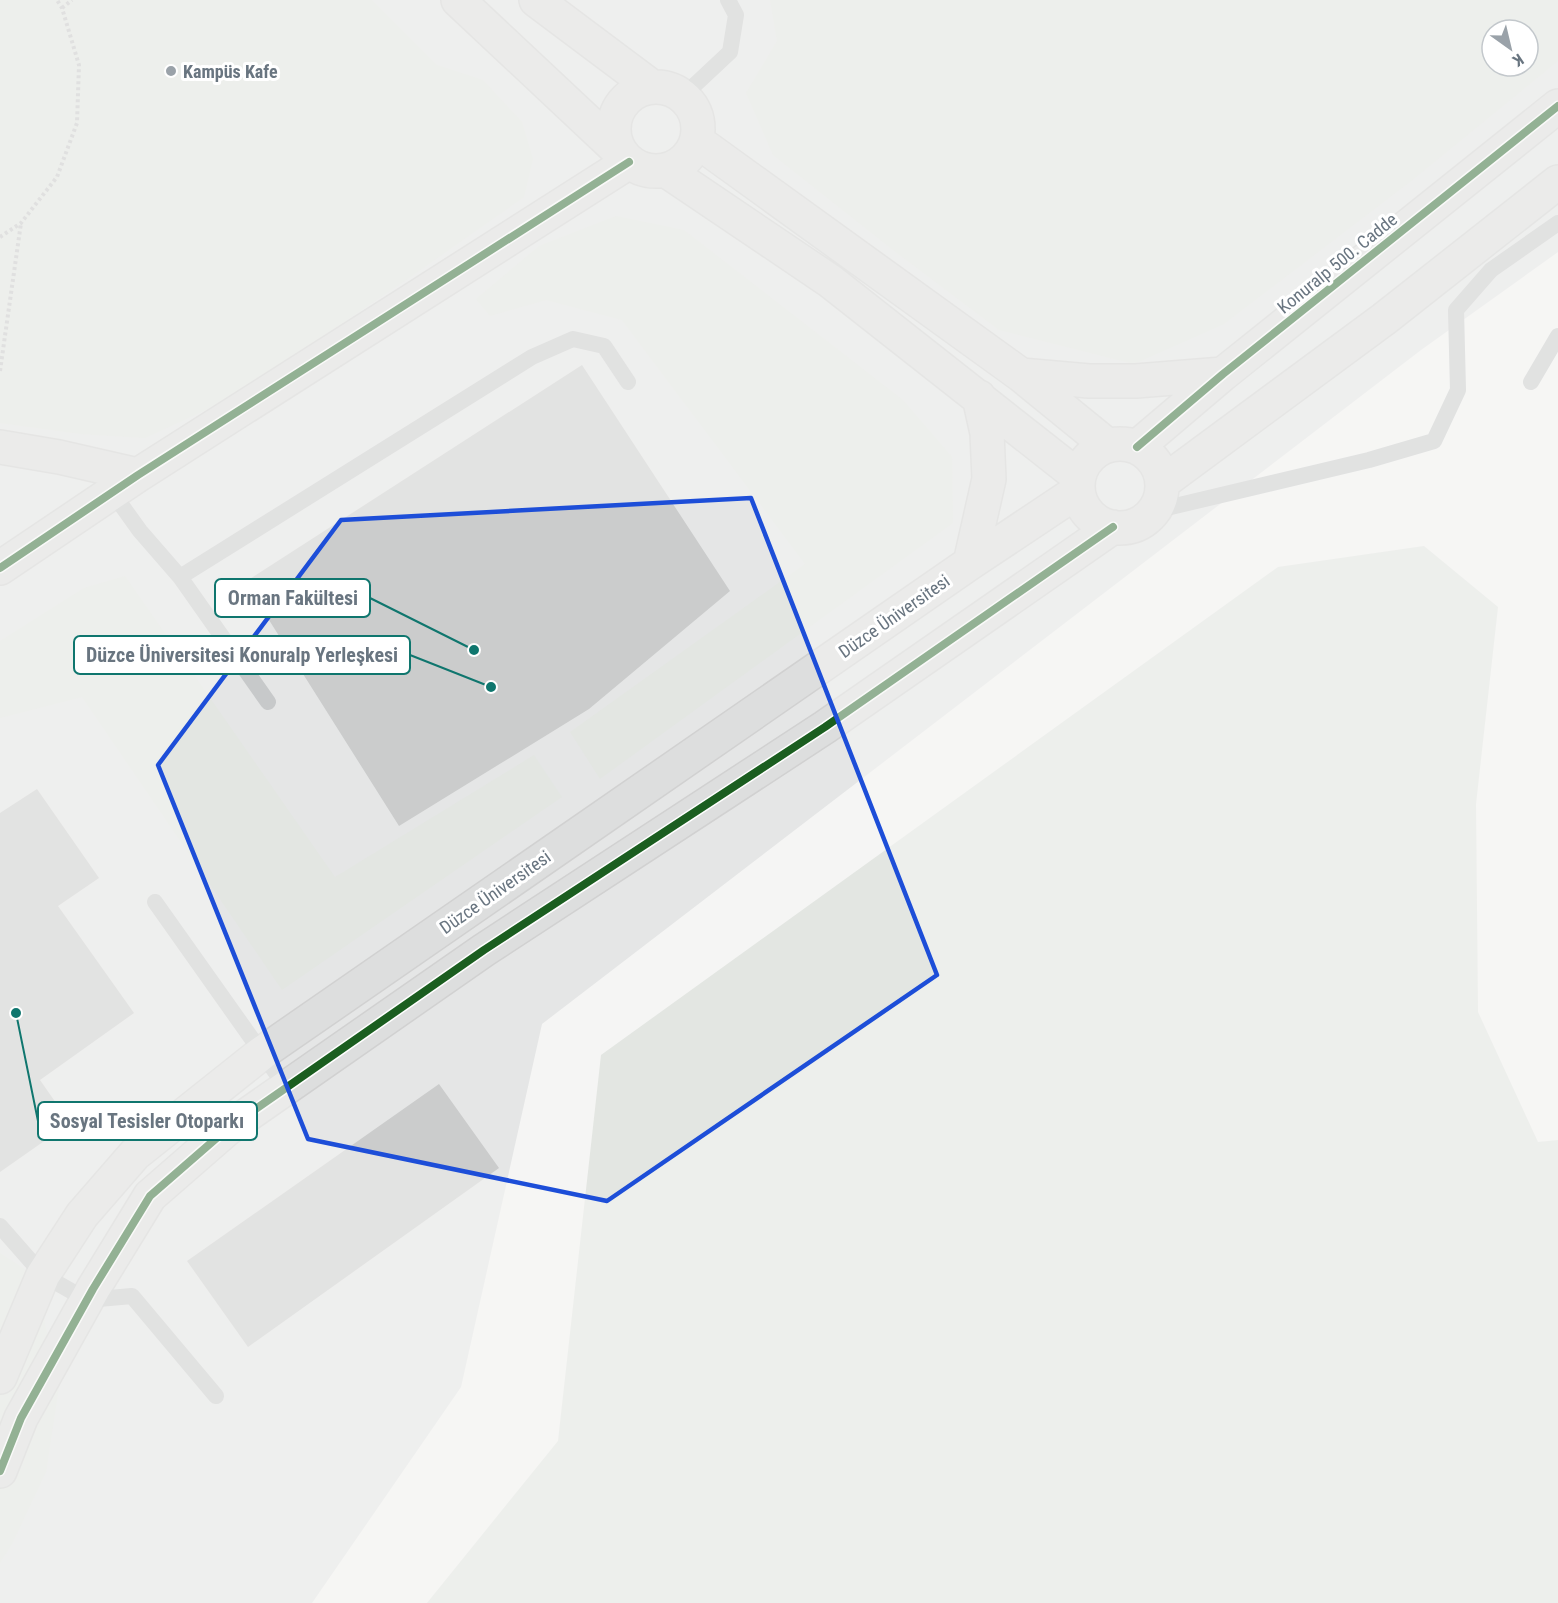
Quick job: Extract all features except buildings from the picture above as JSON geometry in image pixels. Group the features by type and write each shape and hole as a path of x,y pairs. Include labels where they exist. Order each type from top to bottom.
{"street":[{"path":"458,0 625,157 640,169 654,172 667,171 680,164 691,154 699,129 692,106 683,96 663,87 640,90 630,96 621,105 614,129 615,141 625,157"},
{"path":"536,0 652,87"},
{"name":"Konuralp 500. Cadde","path":"1122,446 1223,374 1558,105"},
{"path":"697,141 1122,446 1149,455 1158,467 1158,497"},
{"path":"0,568 625,157"},
{"path":"667,171 830,281 979,397 1079,484 1083,504 1090,515 1101,523 1113,527 1128,527 1142,521 1158,497 1556,184"},
{"path":"1021,375 1089,381 1136,381 1223,374"},
{"path":"970,563 989,479 987,433 979,397"},
{"name":"Düzce Üniversitesi","path":"0,1377 43,1275 82,1215 135,1154 262,1053 970,563 1079,484 1085,463 1095,453 1122,446"},
{"path":"0,447 59,457 125,484"},
{"path":"0,1471 21,1418 87,1300 150,1196 227,1129 484,950 825,727 1113,527"}],"lane":[{"path":"683,96 730,52 736,15 728,0"},
{"path":"1158,497 1369,460 1434,441 1458,390 1456,310 1491,270 1558,223"},
{"path":"1531,382 1558,336"},
{"path":"180,577 532,357 573,339 604,346 628,382"},
{"path":"125,484 140,531 180,577 268,702"},
{"path":"155,902 286,1087"},
{"path":"0,1226 43,1275 87,1300 132,1296 216,1396"}],"path":[{"path":"0,237 21,224 57,177 77,123 79,64 63,8 57,0"},
{"path":"63,8 72,0"},
{"path":"0,370 21,224"}],"highlighted area":[{"path":"751,498 937,975 607,1201 308,1139 158,765 341,520"}],"shaded area":[{"path":"0,0 1558,0 1558,252 1421,350 542,1024 461,1387 312,1603 0,1603"},
{"path":"0,0 372,0 437,65 483,80 522,122 533,159 524,197 232,398 145,438 81,434 0,423"},
{"path":"770,0 1558,0 1558,61 1540,76 1540,18 1480,18 1480,78 1537,78 1410,182 1224,324 1134,364 999,330 773,155 746,93 777,41"},
{"path":"616,216 684,230 903,400 952,457 953,523 600,779 570,732 805,564 622,320 546,300 490,316 476,299 539,246"},
{"path":"1424,546 1498,607 1476,804 1478,1012 1538,1142 1558,1140 1558,1603 427,1603 558,1441 601,1055 1278,567"},
{"path":"125,576 335,877 534,755 562,797 282,990 82,697 0,718 0,641 84,588"},
{"path":"0,1253 34,1275 59,1387 46,1472 12,1544 0,1563"}],"cycle path":[{"path":"1137,447 1223,374 1558,106"},
{"path":"0,568 138,475 629,162"},
{"path":"0,1471 21,1418 93,1289 150,1196 227,1129 484,950 825,727 1113,527"}],"place":[{"name":"Kampüs Kafe","path":"171,71"},
{"name":"Orman Fakültesi","path":"474,650"},
{"name":"Düzce Üniversitesi Konuralp Yerleşkesi","path":"491,687"},
{"name":"Sosyal Tesisler Otoparkı","path":"16,1013"}]}
